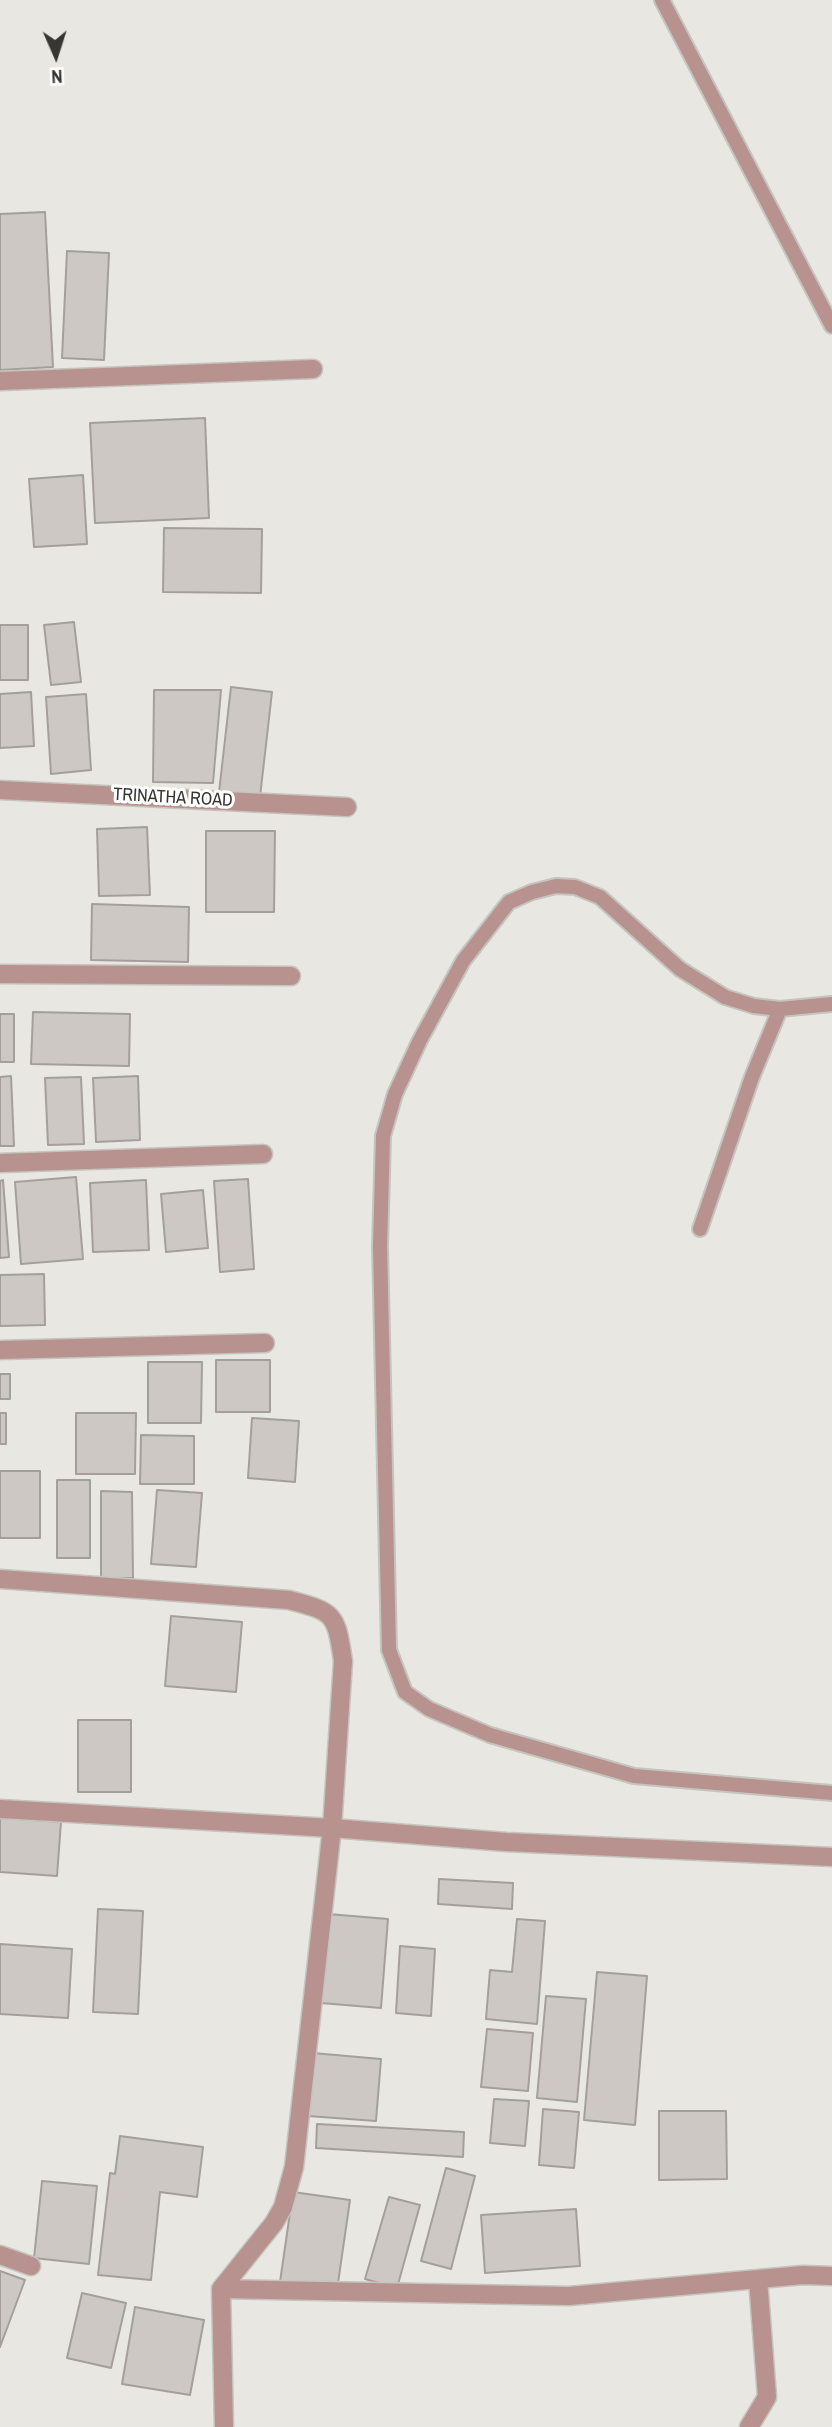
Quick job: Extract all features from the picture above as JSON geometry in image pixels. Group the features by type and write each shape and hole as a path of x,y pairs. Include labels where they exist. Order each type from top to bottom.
{"street":[{"path":"0,382 313,369"},
{"name":"TRINATHA ROAD","path":"0,790 347,807"},
{"path":"0,974 292,976"},
{"path":"0,1163 263,1154"},
{"path":"0,1350 265,1343"},
{"path":"0,1579 289,1600 313,1606 332,1617 339,1633 343,1661 332,1828 294,2167 284,2207 221,2289 224,2427"},
{"path":"0,1809 332,1828 506,1842 832,1857"},
{"path":"0,2255 31,2266"},
{"path":"221,2289 569,2296 803,2275 832,2276"},
{"path":"749,2427 767,2397 758,2279"}],"lane":[{"path":"662,0 832,326"},
{"path":"832,1004 780,1009 754,1006 725,997 680,970 600,897 575,887 556,886 509,902 463,961 420,1040 395,1094 383,1136 380,1246 389,1650 405,1692 429,1709 489,1735 634,1776 832,1793"},
{"path":"700,1230 752,1077 780,1009"}],"building":[{"path":"45,212 53,367 0,370 0,214"},
{"path":"67,251 109,253 104,360 62,358"},
{"path":"205,418 209,518 95,523 90,423"},
{"path":"83,475 87,544 34,547 29,479"},
{"path":"164,528 262,529 261,593 163,592"},
{"path":"74,622 81,682 51,685 44,625"},
{"path":"0,625 28,625 28,680 0,680"},
{"path":"231,687 272,692 260,797 219,792"},
{"path":"154,690 221,690 213,783 153,782"},
{"path":"31,692 34,746 0,748 0,694"},
{"path":"86,694 91,770 51,774 46,697"},
{"path":"147,827 150,895 99,896 97,829"},
{"path":"206,831 275,831 274,912 206,912"},
{"path":"92,904 189,907 188,962 91,960"},
{"path":"33,1012 130,1014 129,1066 31,1064"},
{"path":"0,1014 14,1014 14,1062 0,1062"},
{"path":"11,1076 14,1146 0,1146 0,1077"},
{"path":"138,1076 140,1140 96,1142 93,1078"},
{"path":"81,1077 84,1144 48,1145 45,1078"},
{"path":"76,1177 83,1259 21,1264 15,1182"},
{"path":"248,1179 254,1269 220,1272 214,1181"},
{"path":"3,1180 9,1257 0,1258 0,1181"},
{"path":"146,1180 149,1250 93,1252 90,1183"},
{"path":"203,1190 208,1248 166,1252 161,1194"},
{"path":"44,1274 45,1325 0,1326 0,1275"},
{"path":"216,1360 270,1360 270,1412 216,1412"},
{"path":"148,1362 202,1362 201,1423 148,1423"},
{"path":"0,1374 10,1374 10,1399 0,1399"},
{"path":"0,1413 6,1413 6,1444 0,1444"},
{"path":"76,1413 136,1413 135,1474 76,1474"},
{"path":"252,1418 299,1421 295,1482 248,1478"},
{"path":"141,1435 194,1436 194,1484 140,1484"},
{"path":"0,1471 40,1471 40,1538 0,1538"},
{"path":"57,1480 90,1480 90,1558 57,1558"},
{"path":"157,1490 202,1493 196,1567 151,1564"},
{"path":"101,1491 132,1492 133,1578 101,1578"},
{"path":"171,1616 242,1622 236,1692 165,1686"},
{"path":"78,1720 131,1720 131,1792 78,1792"},
{"path":"0,1818 61,1822 57,1876 0,1872"},
{"path":"439,1879 513,1883 512,1909 438,1904"},
{"path":"98,1909 143,1911 138,2014 93,2012"},
{"path":"328,1914 388,1919 381,2008 321,2003"},
{"path":"517,1919 545,1921 537,2024 486,2019 490,1970 512,1972"},
{"path":"0,1944 72,1949 68,2018 0,2014"},
{"path":"400,1946 435,1949 431,2016 396,2013"},
{"path":"597,1972 647,1976 635,2125 584,2120"},
{"path":"546,1996 586,1999 577,2102 537,2098"},
{"path":"487,2029 533,2033 528,2091 481,2087"},
{"path":"313,2053 381,2059 376,2121 308,2116"},
{"path":"494,2099 529,2101 525,2146 490,2143"},
{"path":"543,2109 579,2112 574,2168 539,2165"},
{"path":"659,2111 726,2111 727,2179 659,2180"},
{"path":"317,2124 464,2132 463,2157 316,2148"},
{"path":"120,2136 203,2147 197,2197 160,2192 151,2280 98,2275 110,2173 115,2174"},
{"path":"446,2168 475,2176 451,2269 421,2261"},
{"path":"42,2181 97,2186 89,2264 34,2258"},
{"path":"293,2192 350,2200 337,2290 280,2282"},
{"path":"389,2197 420,2205 397,2288 365,2279"},
{"path":"576,2209 580,2266 485,2273 481,2215"},
{"path":"0,2271 25,2280 0,2347"},
{"path":"82,2293 126,2303 111,2368 67,2358"},
{"path":"135,2307 204,2320 190,2395 122,2384"}]}
